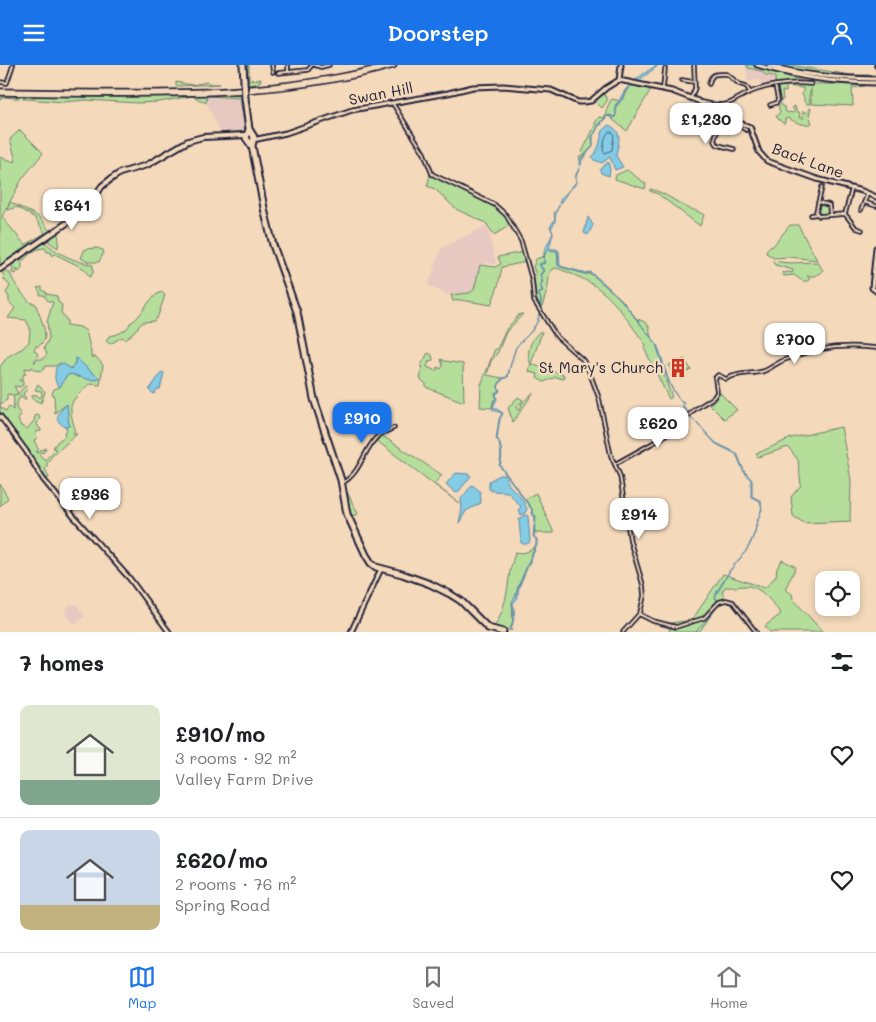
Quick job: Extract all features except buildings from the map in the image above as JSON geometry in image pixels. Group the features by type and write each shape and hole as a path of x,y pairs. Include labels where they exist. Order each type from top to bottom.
{"highway":[{"path":"0,90 258,87 312,80 382,65"},
{"path":"0,90 194,92 260,90 347,77 394,65"}],"main road":[{"path":"243,65 250,138 265,213 273,245 296,312 314,399 342,483 346,509 363,550 370,563 381,569 402,574 440,588 461,601 488,628 503,632"},
{"path":"0,269 86,209 102,186 114,177 147,165 192,139 203,137 250,138"}],"street":[{"path":"0,82 7,83 13,65"},
{"path":"272,65 273,72"},
{"path":"288,65 288,72"},
{"path":"278,73 308,69 313,65 321,67 328,65"},
{"path":"621,65 619,80 664,88 707,103 728,105 750,92 775,85 788,83 811,84"},
{"path":"691,98 695,88 694,65"},
{"path":"757,65 788,75 810,79 876,83"},
{"path":"768,65 795,73 817,76 876,79"},
{"path":"664,88 665,69"},
{"path":"710,82 712,75 727,73 739,84 746,86 750,92"},
{"name":"Swan Hill","path":"250,138 286,133 352,109 487,86 551,90 578,102 591,101 619,80"},
{"path":"682,80 694,82"},
{"path":"770,105 777,103 778,100 775,85"},
{"path":"397,107 398,101"},
{"name":"Back Lane","path":"698,101 705,108 751,127 759,151 767,161 876,197"},
{"path":"392,102 397,107 424,153 429,170 434,175 492,203 506,215 521,241 532,280 534,301 557,337 583,359 589,371 599,398 610,454 621,479 630,541 643,585 643,599 639,614 623,632"},
{"path":"705,108 707,103"},
{"path":"722,116 714,141 718,145 733,150"},
{"path":"740,123 741,127 746,130"},
{"path":"816,214 822,187"},
{"path":"845,214 852,188"},
{"path":"861,210 868,193"},
{"path":"818,202 829,206 830,215"},
{"path":"864,202 876,206"},
{"path":"811,215 845,214"},
{"path":"845,214 856,228 862,230"},
{"path":"874,290 876,247"},
{"path":"615,464 660,439 694,410 714,397 717,392 715,378 718,375 726,379 740,373 764,371 796,355 826,348 858,345 876,348"},
{"path":"0,416 46,482 136,586 169,632"},
{"path":"342,483 347,481 357,468 377,437 394,428"},
{"path":"351,632 381,569"},
{"path":"639,614 650,620 676,627 702,619 719,602 730,600 756,632"}],"shaded area":[{"path":"746,65 777,76 779,83 761,87 760,80 748,82"},
{"path":"207,96 241,98 245,131 221,133 207,103"},
{"path":"704,107 710,112 705,126 695,124"},
{"path":"487,225 496,264 485,263 480,265 474,290 469,293 447,295 428,285 442,248"},
{"path":"72,604 73,606 76,604 85,616 75,624 64,612"}],"green space":[{"path":"243,65 249,65 249,80 261,79 259,83 246,86"},
{"path":"746,65 755,65 772,72 815,84 865,86 852,88 853,106 811,104 811,88 810,104 806,104 801,94 803,88 786,86 786,92 782,91 783,100 780,100 785,111 793,113 795,111 792,108 795,106 796,111 800,113 799,118 803,119 803,111 806,113 810,108 809,115 812,123 803,124 788,118 783,123 776,117 780,112 775,77 767,76 761,71 748,68"},
{"path":"778,65 790,65 851,75 876,76 851,76 826,74"},
{"path":"176,82 192,85 207,82 220,84 176,86"},
{"path":"632,85 652,87 627,131 612,119 614,117 606,116 592,136 593,146 580,160 579,157 583,155 582,152 599,117 604,118 612,99 620,101 616,104 615,108"},
{"path":"243,92 245,131 240,98 207,96 206,103 192,96 159,102 138,103 86,100 63,102 3,97 0,101 0,93"},
{"path":"602,93 607,98 607,101 602,108 595,101"},
{"path":"20,130 43,153 22,179 2,217 25,245 45,233 35,218 17,207 7,210 10,202 39,217 50,231 0,265 0,157 16,161 10,139"},
{"path":"245,131 224,135 223,133"},
{"path":"627,170 646,184 645,189 615,179 616,175"},
{"path":"431,172 495,205 504,211 512,224 494,235 486,223 456,209 435,189 427,186"},
{"path":"650,189 660,192 704,215 700,226 658,194 650,191"},
{"path":"92,195 80,211 77,206 82,200"},
{"path":"823,204 829,210 823,216 817,210"},
{"path":"790,225 798,225 817,260 789,257 774,258 766,253 768,248 773,246"},
{"path":"57,232 59,238 58,248 49,242 48,238"},
{"path":"44,241 54,250 66,256 93,265 93,273 90,277 83,268 55,254 52,256 51,252 47,252 45,248 33,252 24,260 20,259 22,268 19,272 17,269 16,274 12,273 13,268 11,264 14,263 12,262"},
{"path":"97,248 104,252 99,262 88,262 81,258 85,249"},
{"path":"548,249 557,250 558,265 585,274 592,274 621,299 636,319 648,325 650,336 656,344 665,371 664,376 672,397 669,399 644,348 646,345 619,308 594,285 557,268 553,269 549,274 548,287 542,308 536,298 534,275 536,274 533,267 536,259 544,256"},
{"path":"523,252 526,262 502,267 491,305 461,300 453,301 451,295 469,293 474,290 480,265 495,267 501,264 498,257"},
{"path":"772,261 789,263 818,262 823,271 815,276 807,276 810,278 809,280 803,281 794,275 784,276 782,272 792,273 793,270 775,265"},
{"path":"2,270 10,273 22,293 31,303 35,303 44,327 45,337 43,342 36,346 34,350 38,354 34,363 38,359 43,359 47,354 44,348 49,338 47,322 53,302 48,301 44,295 40,295 37,288 42,287 46,294 57,296 58,302 62,305 61,312 67,321 67,325 80,327 86,331 91,357 96,357 103,365 100,385 90,384 72,403 71,413 75,429 73,433 77,434 52,456 47,463 45,469 49,477 47,480 43,479 23,447 24,444 19,442 0,416 0,407 0,367 7,357 23,348 29,342 30,328 26,320 8,318 15,308 9,302 9,297 6,293 10,286 4,279","holes":["77,358 100,379 78,377 71,374 66,376 60,387 54,389 52,394 54,396 55,413 67,404 69,426 66,427 65,436 53,448 56,449 45,460 36,451 43,453 46,448 38,449 34,440 37,439 36,432 41,431 37,424 40,417 38,415 35,416 34,421 27,429 21,426 18,420 21,414 17,410 16,405 21,395 23,399 26,399 23,394 28,388 27,386 13,397 13,410 9,406 6,411 0,407 1,403 7,400 7,394 14,395 18,393 14,386 20,387 23,385 23,382 19,380 23,379 23,375 26,374 24,372 25,368 33,367 34,370 42,371 46,366 55,366 60,363 71,369"]},
{"path":"161,292 165,295 158,316 154,321 143,322 126,340 122,337 110,344 106,341 109,336 119,334 125,330 151,299"},
{"path":"520,314 523,314 506,332 498,352 491,361 487,375 502,378 498,386 499,391 495,393 496,398 493,401 492,408 480,407 481,385 495,349 497,349 507,328"},
{"path":"539,332 542,332 531,364 529,351 531,343"},
{"path":"428,353 432,355 433,360 429,361 427,367 436,371 438,367 441,369 443,366 441,359 463,364 464,402 426,387 426,384 420,379 421,365"},
{"path":"685,359 691,370 674,378 669,365"},
{"path":"531,364 564,375 563,379 556,377 544,382 537,378 538,374 529,372"},
{"path":"38,384 45,392 41,403 31,398 33,395 37,395 40,398 42,395 41,391 35,390"},
{"path":"719,392 737,410 724,419 709,404 715,401"},
{"path":"533,393 513,422 508,408 518,397 523,400 516,408 520,410 522,403"},
{"path":"841,427 851,480 851,521 804,523 793,516 791,497 801,485 798,460 788,447 758,457 756,454 791,438"},
{"path":"381,435 442,475 434,484 460,504 377,441"},
{"path":"0,484 8,498 0,506"},
{"path":"346,490 358,514 352,516"},
{"path":"536,493 554,533 536,533 534,529 536,516 532,513 532,509 525,499"},
{"path":"536,546 512,602 513,621 510,630 494,627 504,606 510,569 515,552 526,552"},
{"path":"782,560 796,567 785,589 792,594 793,599 823,632 770,632 765,626 781,614 770,600 751,586 725,587 722,592 726,601 717,607 699,632 669,632 670,629 664,624 692,620 723,574 765,588 776,576 777,568"}],"water":[{"path":"659,65 626,90 621,101 616,105 616,115 615,106 626,89 641,76"},
{"path":"609,125 618,134 619,142 616,156 623,167 615,170 610,157 602,163 594,160 592,157 599,147 602,133"},
{"path":"593,146 582,160 580,165 580,160"},
{"path":"608,162 609,176 601,173 600,169"},
{"path":"580,166 576,177 577,183 559,205 560,200 576,182 575,177"},
{"path":"588,217 593,225 588,235 584,233"},
{"path":"555,219 555,222 551,228 553,233 550,227"},
{"path":"553,233 549,249 559,251 560,266 584,273 590,272 616,295 590,273 585,274 561,267 558,265 558,251 547,250 544,256"},
{"path":"544,256 545,263 540,265 544,270 543,273 540,274 543,271 539,264 544,262"},
{"path":"646,331 657,345 673,391 669,384 656,344"},
{"path":"76,357 101,379 90,380 71,374 66,376 60,387 55,381 56,367 62,363 71,369"},
{"path":"511,364 508,377 503,379 498,386 502,378 507,377"},
{"path":"162,372 164,373 160,389 157,389 154,394 149,390"},
{"path":"498,386 500,391 496,394 497,399 493,407 503,413 500,419 497,438 499,442 496,439 499,419 502,413 493,410 492,407 496,398 495,393 499,391"},
{"path":"67,404 69,426 66,427 59,422 58,416"},
{"path":"690,416 716,443 737,453 744,471 752,480 752,496 761,501 761,507 760,501 751,497 751,480 744,472 736,454 716,444"},
{"path":"499,442 502,451 500,465 532,510 499,465"},
{"path":"456,473 471,476 456,493 446,484"},
{"path":"500,475 505,475 509,485 522,499 527,509 525,513 521,515 518,510 521,507 508,492 489,489 489,481"},
{"path":"472,485 480,491 481,503 466,511 459,523 462,509 461,499"},
{"path":"532,510 532,513 536,516 534,537 537,539 537,545 519,587 517,599 513,603 514,614 511,631 512,602 536,544 536,539 533,537 535,517 531,514"},
{"path":"525,515 528,516 530,542 525,544 521,543 519,519"},
{"path":"724,580 719,591 716,596 717,591"}],"waterway":[{"path":"696,632 712,614 716,606"}],"place":[{"name":"St Mary's Church","path":"678,368"}]}
